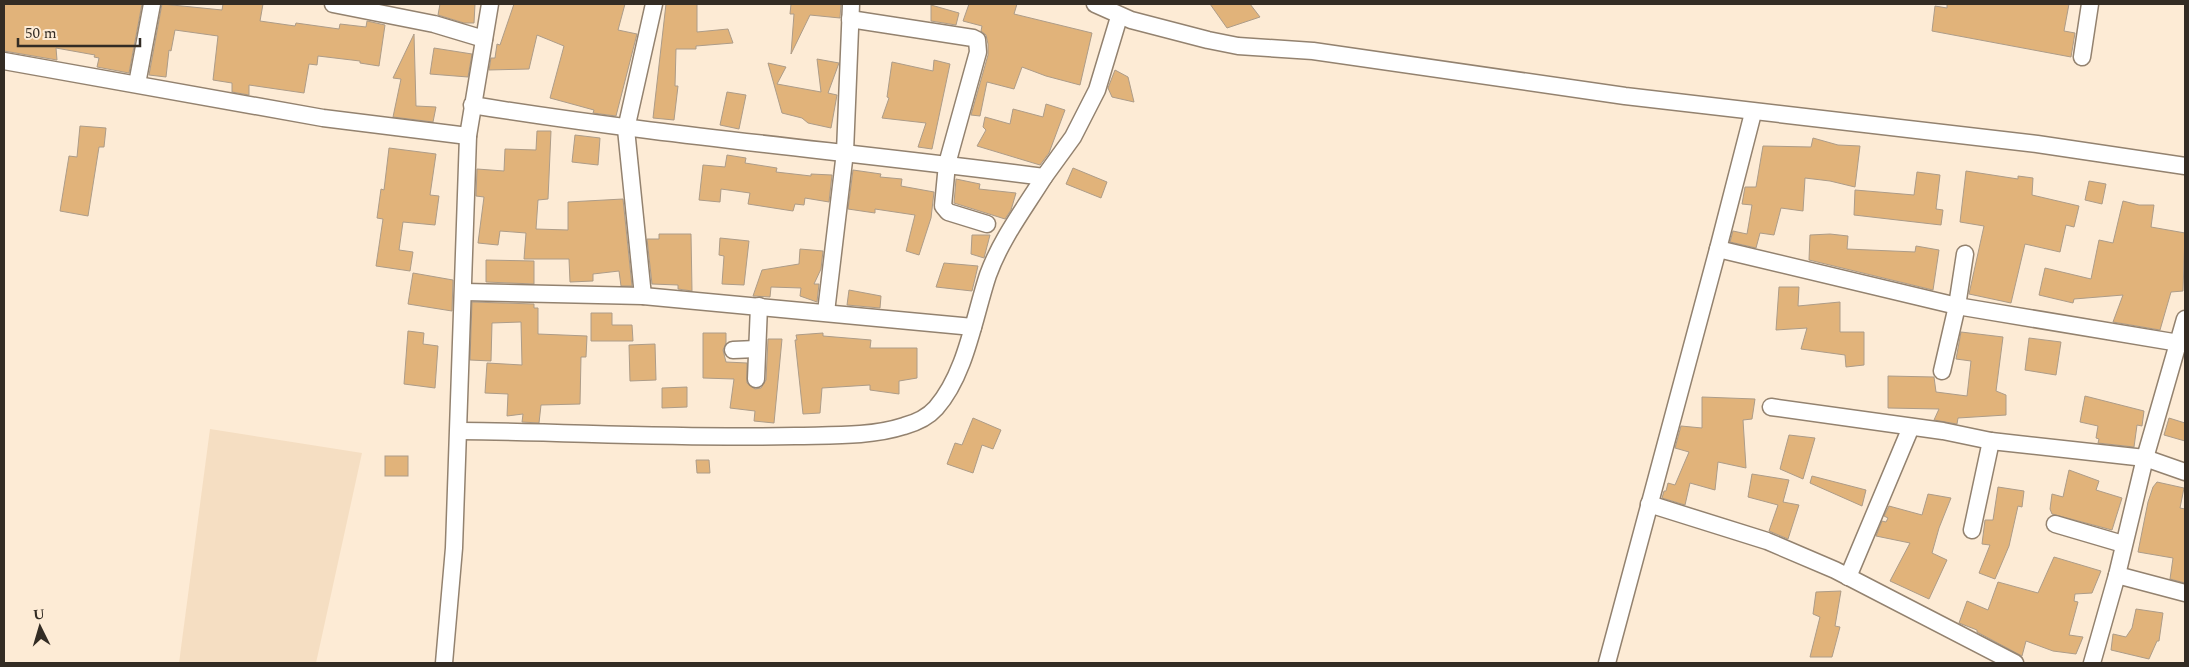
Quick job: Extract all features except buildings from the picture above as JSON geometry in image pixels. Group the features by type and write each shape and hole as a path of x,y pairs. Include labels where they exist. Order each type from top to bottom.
{"street":[{"path":"137,84 152,4"},
{"path":"333,4 366,7 484,39"},
{"path":"444,663 454,557 468,136 490,4"},
{"path":"643,296 626,128 654,4"},
{"path":"1095,4 1119,17 1238,46 1352,56 1753,113 2027,143 2185,166"},
{"path":"2082,57 2090,4"},
{"path":"826,312 844,152 851,11 977,40 978,52 947,164 943,206 945,211 987,224"},
{"path":"459,431 753,437 868,432 903,427 921,419 935,409 948,390 973,327 996,257 1017,218 1044,177 1065,150 1097,90 1119,17"},
{"path":"4,61 96,79 124,81 323,118 468,136"},
{"path":"472,105 626,128 947,164 1044,177"},
{"path":"1607,663 1753,113"},
{"path":"1718,249 1957,306 2182,343"},
{"path":"1942,371 1957,306 1965,254"},
{"path":"464,292 643,296 973,327"},
{"path":"756,379 759,306"},
{"path":"2092,663 2117,575 2145,458 2182,343 2185,319"},
{"path":"732,350 756,349"},
{"path":"1771,407 1911,427 1991,441 2145,458 2185,472"},
{"path":"1848,577 1911,427"},
{"path":"1972,530 1991,441"},
{"path":"1649,504 1767,541 1848,577 2015,663"},
{"path":"2055,524 2124,544"},
{"path":"2117,575 2185,593"}],"shaded area":[{"path":"210,429 362,453 316,663 179,663"}]}
